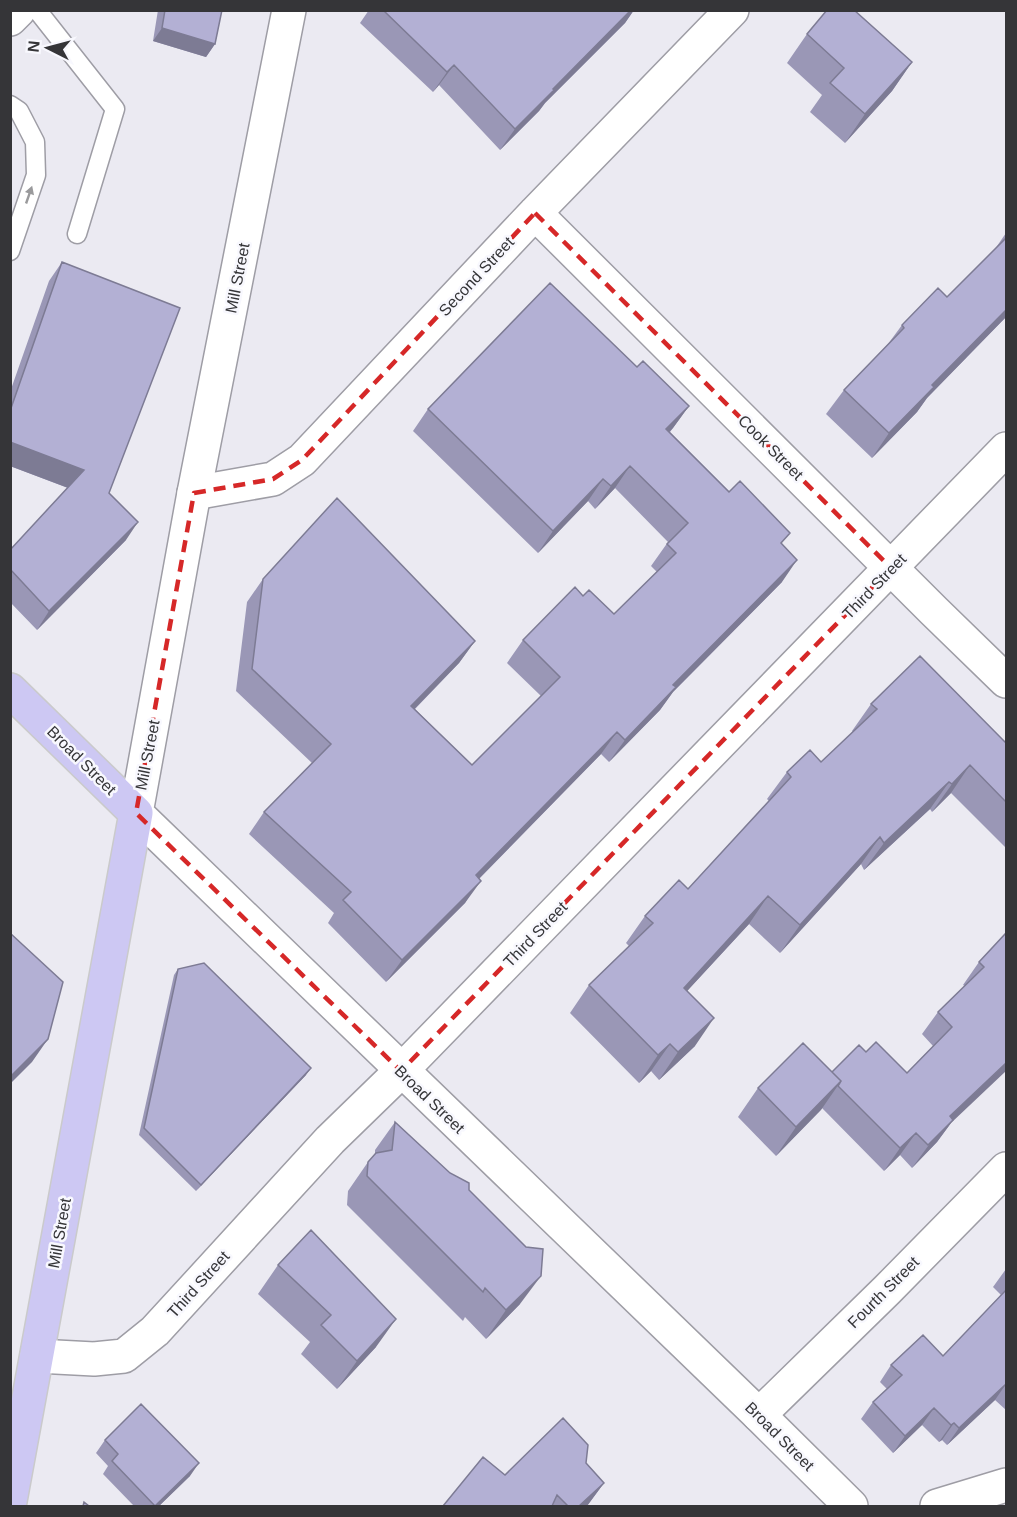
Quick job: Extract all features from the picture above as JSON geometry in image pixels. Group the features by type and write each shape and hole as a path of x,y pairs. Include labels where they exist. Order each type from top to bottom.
{"main road":[{"name":"Broad Street","path":"10,690 136,813"},
{"name":"Mill Street","path":"10,1501 136,813"}],"street":[{"path":"10,18 19,10"},
{"name":"Mill Street","path":"136,813 194,493 289,10"},
{"name":"Second Street","path":"194,493 273,479 302,460 535,213 732,10"},
{"name":"Cook Street","path":"535,213 1006,681"},
{"name":"Third Street","path":"37,1356 94,1359 124,1356 155,1331 330,1140 401,1071 1006,449"},
{"name":"Broad Street","path":"136,813 851,1506"},
{"name":"Fourth Street","path":"759,1415 887,1290 1006,1168"},
{"path":"937,1506 1006,1485"}],"lane":[{"path":"37,10 116,109 78,234"},
{"path":"10,105 19,111 35,142 36,175 10,251"}],"highlighted area":[{"path":"535,213 891,568 401,1071 136,813 194,493 273,479 302,460"}],"building":[{"path":"165,10 222,10 215,44 162,28"},
{"path":"383,10 631,10 515,129 454,65 447,72"},
{"path":"827,10 854,10 912,62 865,114 830,83 844,68 807,34"},
{"path":"1006,238 1006,310 932,385 934,387 889,433 844,390 904,328 902,325 938,288 947,297"},
{"path":"62,262 180,308 109,493 138,522 49,611 10,569 10,550 84,470 10,442 10,411"},
{"path":"550,283 637,367 643,361 689,406 666,429 729,492 740,481 790,533 781,543 797,560 673,685 676,687 625,740 617,732 476,875 481,881 402,960 343,900 351,892 264,812 331,744 252,669 263,579 337,498 475,641 411,706 472,765 560,677 523,640 575,587 583,596 589,590 614,614 676,553 667,544 688,523 630,466 611,486 603,479 553,531 428,409"},
{"path":"920,656 1006,743 1006,802 970,765 952,784 949,782 884,843 880,837 800,925 768,896 684,988 714,1018 678,1052 670,1044 658,1055 589,985 653,923 645,916 679,880 688,889 791,777 787,772 810,750 821,762 877,709 871,704"},
{"path":"10,933 63,982 48,1039 10,1077"},
{"path":"1006,933 1006,1063 950,1116 953,1120 928,1145 916,1133 900,1148 838,1086 841,1081 832,1072 859,1045 866,1052 876,1042 907,1073 952,1027 938,1012 984,967 979,962"},
{"path":"204,963 311,1068 201,1185 144,1128 178,969"},
{"path":"803,1043 841,1081 796,1127 758,1088"},
{"path":"395,1122 450,1173 469,1183 469,1190 526,1247 543,1249 541,1276 506,1310 485,1288 483,1292 367,1176 368,1162 376,1153 392,1150"},
{"path":"311,1230 396,1319 357,1361 321,1325 331,1315 278,1265"},
{"path":"1006,1290 1006,1384 959,1428 954,1423 951,1425 934,1408 905,1436 873,1402 902,1375 891,1365 923,1335 943,1356"},
{"path":"141,1404 199,1463 155,1506 112,1461 118,1454 105,1440"},
{"path":"563,1418 588,1445 586,1463 604,1483 579,1506 568,1506 557,1495 552,1506 443,1506 483,1457 505,1475"}]}
